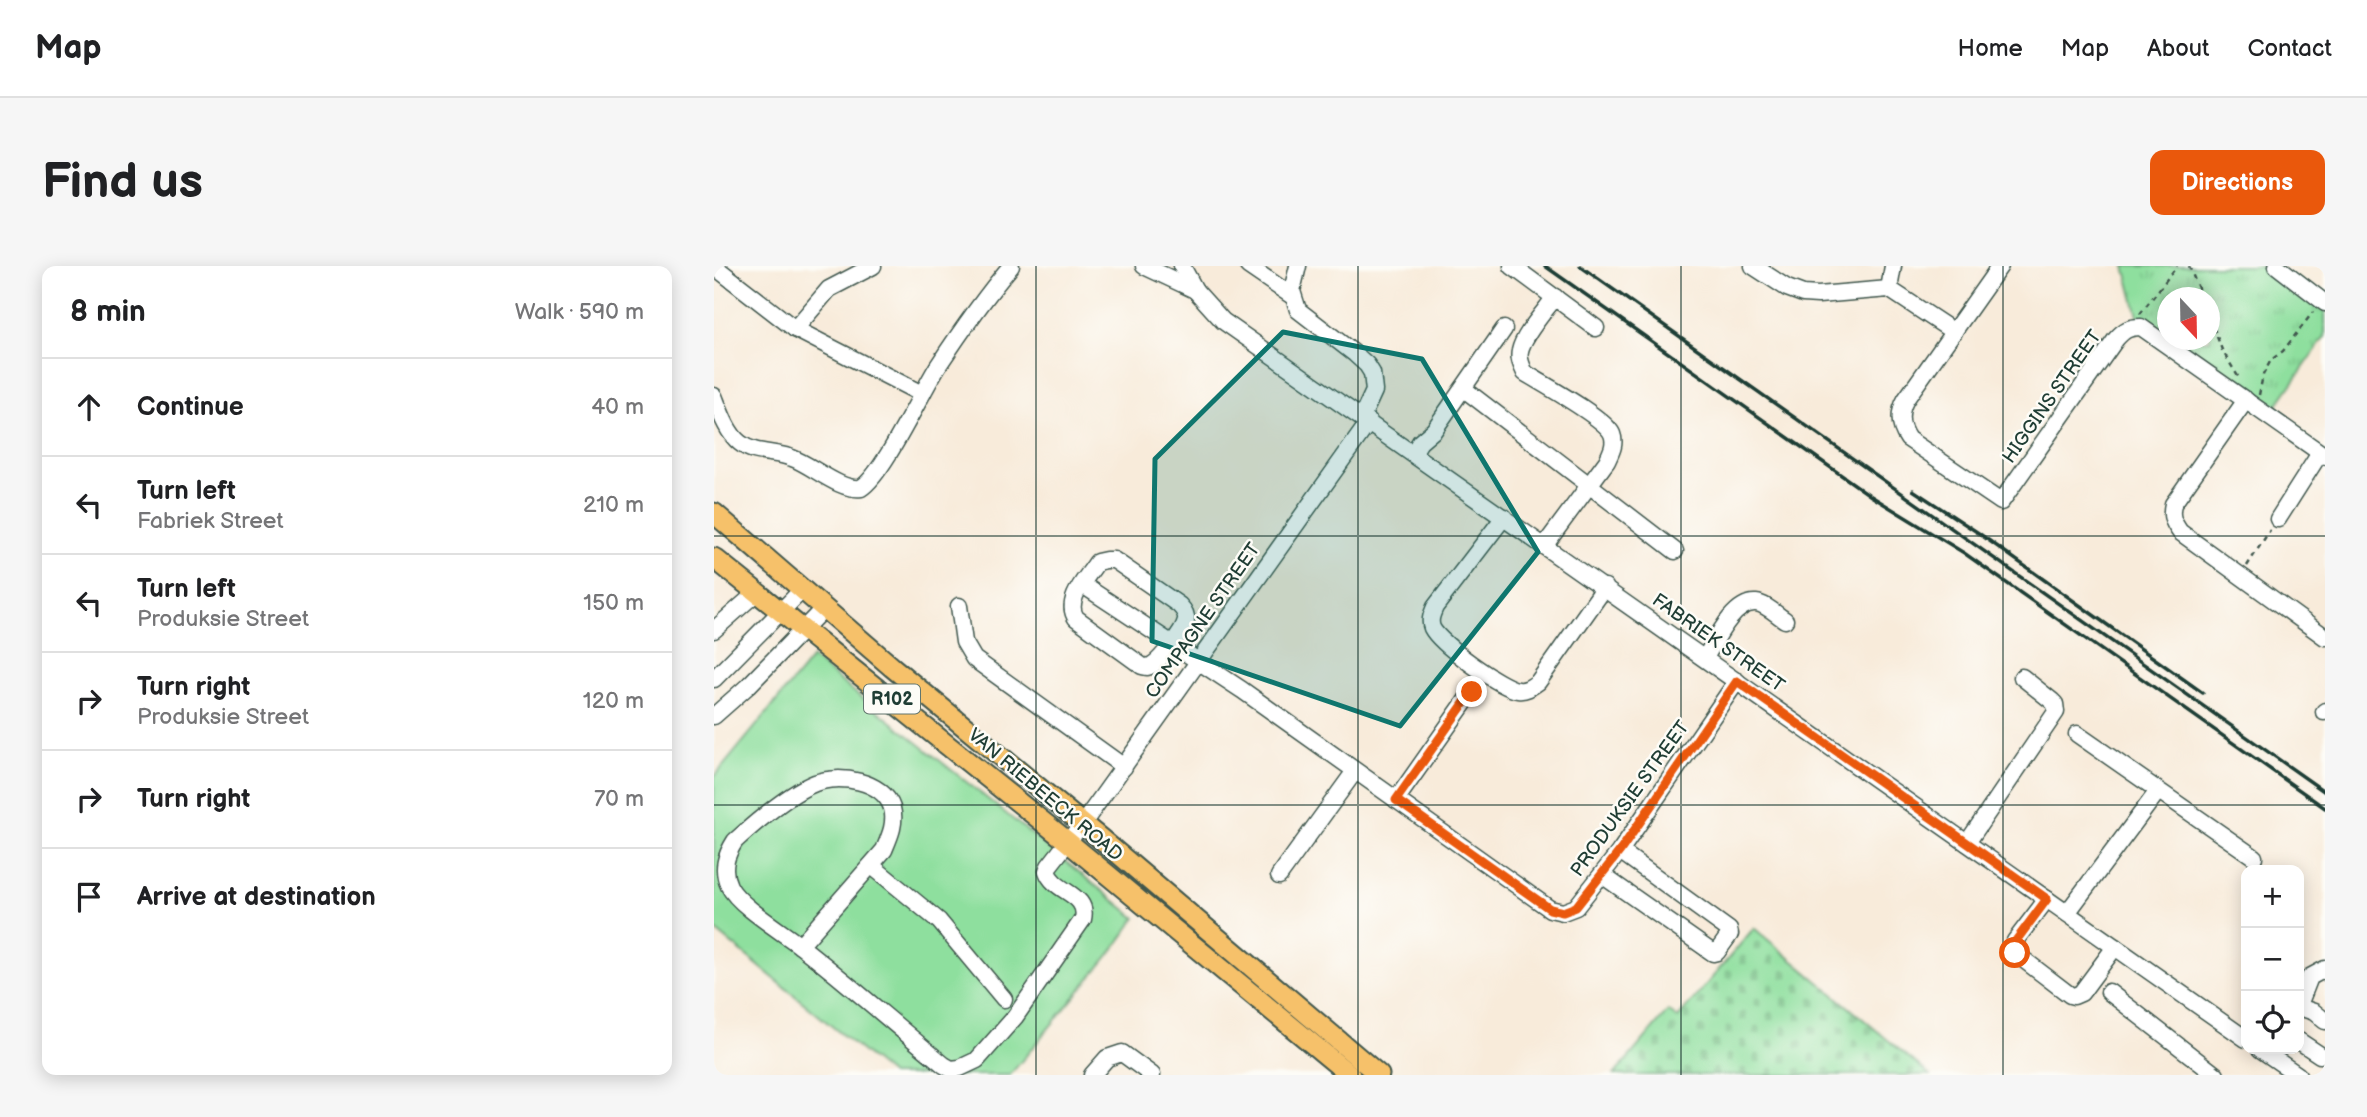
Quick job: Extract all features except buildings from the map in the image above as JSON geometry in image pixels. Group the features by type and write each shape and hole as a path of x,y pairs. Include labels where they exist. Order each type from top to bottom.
{"main road":[{"name":"VAN RIEBEECK ROAD","path":"714,513 892,667 1379,1075"},
{"name":"VAN RIEBEECK ROAD","path":"714,558 1068,842 1345,1073"}],"street":[{"path":"795,330 829,289 873,266"},
{"path":"714,396 733,436 740,444 759,452 795,459 857,488 870,480 979,304 1011,266"},
{"path":"1143,266 1195,289"},
{"name":"FABRIEK STREET","path":"1182,266 1195,289 1223,321 2241,1035"},
{"name":"COMPAGNE STREET","path":"1032,990 1083,919 1085,911 1081,901 1052,881 1047,871 1053,859 1124,767 1365,420 1374,391 1372,373 1367,365 1298,310 1292,296 1248,266"},
{"path":"1292,296 1298,266"},
{"path":"1512,266 1596,328"},
{"path":"1889,289 1893,266"},
{"path":"1756,267 1787,288 1810,295 1889,289 1954,331 2000,266"},
{"path":"2277,266 2324,300"},
{"path":"719,270 795,330 922,394"},
{"path":"1545,545 1607,461 1613,447 1612,434 1600,421 1525,373 1520,358 1522,344 1555,297"},
{"name":"HIGGINS STREET","path":"1954,331 1903,405 1901,426 1908,439 2001,502 2116,339 2123,330 2129,328 2141,327 2323,454"},
{"path":"1413,453 1420,442 1434,430 1504,329"},
{"path":"1464,389 1675,551"},
{"path":"2250,402 2173,504 2173,522 2180,531 2325,638"},
{"path":"2278,519 2323,454"},
{"path":"1504,517 1435,607 1431,626 1444,642 1504,686 1519,690 1528,689 1538,682 1605,587"},
{"path":"1114,560 1184,610 1186,620 1172,643 1154,664 1142,666 1073,615 1071,603 1097,562 1114,560"},
{"name":"PRODUKSIE STREET","path":"1083,585 1242,690 1550,909 1563,912 1576,907 1602,875 1737,681"},
{"path":"714,679 803,589"},
{"path":"714,630 757,592"},
{"path":"1705,658 1730,617 1742,607 1751,603 1762,604 1785,620"},
{"path":"959,606 964,642 974,659 1124,767"},
{"path":"714,716 748,686 824,608"},
{"path":"1967,843 2056,712 2052,701 2022,677"},
{"path":"1396,800 1472,692"},
{"path":"2077,734 2254,858"},
{"path":"1279,876 1355,771"},
{"path":"800,946 872,866 884,850 892,832 892,809 888,799 877,790 844,778 827,779 811,785 736,841 727,854 725,865 729,887 737,898 951,1069 977,1060 1015,1017 1032,990"},
{"path":"2067,913 2158,791"},
{"path":"1602,875 1713,953 1717,952 1730,934 1729,930 1620,851"},
{"path":"872,866 939,921 1004,999"},
{"path":"2047,899 2015,942 2013,949 2070,995 2081,993 2115,947"},
{"path":"2304,993 2310,977 2325,969"},
{"path":"1004,999 1032,990"},
{"path":"2109,992 2216,1075"},
{"path":"997,1037 1004,999"},
{"path":"2304,1008 2325,1021"},
{"path":"2304,1044 2320,1055"},
{"path":"1092,1075 1107,1058 1122,1053 1152,1075"},
{"path":"2267,1054 2298,1075"}],"path":[{"path":"2141,311 2177,266"},
{"path":"2189,266 2198,287"},
{"path":"2220,345 2250,402 2259,397 2263,375 2272,360 2283,351 2324,300"},
{"path":"2240,575 2278,519"}],"highlighted area":[{"path":"1283,332 1422,359 1538,552 1400,726 1152,641 1155,459"}],"green space":[{"path":"2125,266 2264,266 2325,309 2325,337 2273,411 2185,350 2220,350 2220,287 2157,287 2157,331 2139,320"},
{"path":"812,658 1136,918 1110,954 1010,1075 891,1075 714,929 714,777"},
{"path":"1754,928 1930,1075 1614,1075 1668,1011 1678,1018"}],"railway":[{"path":"1545,266 1871,496 1964,553 2325,808"},
{"path":"1580,266 2325,792"},
{"path":"1913,490 1977,532 2203,693"}],"route":[{"path":"1472,692 1396,800 1550,909 1563,912 1576,907 1620,851 1737,681 2047,899 2015,942 2015,953"}]}
